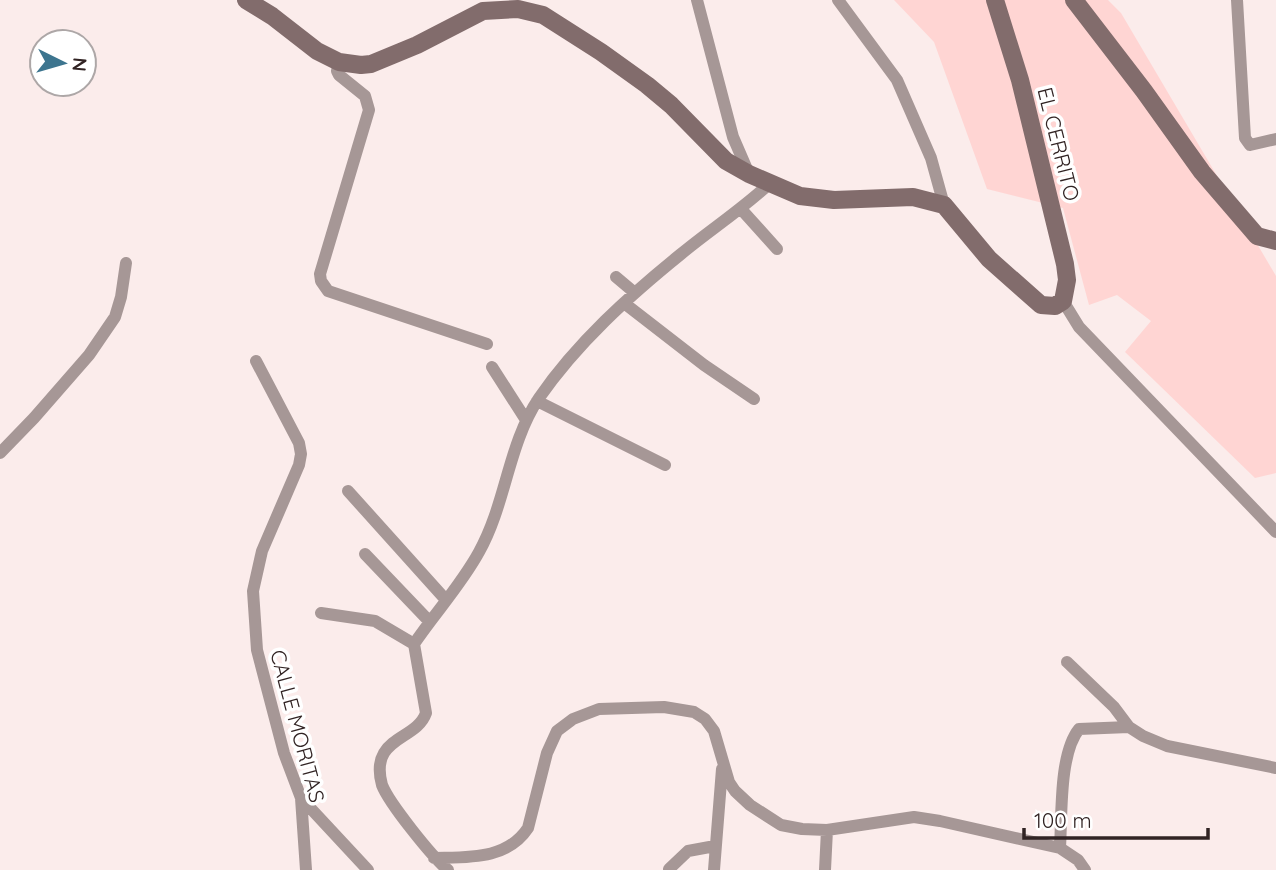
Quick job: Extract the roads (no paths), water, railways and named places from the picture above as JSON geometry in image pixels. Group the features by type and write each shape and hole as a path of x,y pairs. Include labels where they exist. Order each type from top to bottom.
{"main road":[{"path":"246,0 272,16 317,51 339,62 371,64 418,45 483,11 518,9 543,15 601,52 647,86 671,105 726,161 749,174 800,196 827,200 913,197 944,205 989,259 1041,304 1055,306 1063,301"},
{"name":"EL CERRITO","path":"995,0 1020,80 1065,264 1067,280 1063,301"},
{"path":"1074,0 1202,172 1257,236 1276,241"}],"street":[{"path":"696,0 733,137 749,174"},
{"path":"838,0 897,80 931,158 944,205"},
{"path":"1237,0 1246,142 1250,145 1276,139"},
{"path":"339,62 339,75 365,96 369,110 320,274 324,287 328,291 487,344"},
{"path":"448,870 434,858 383,788 379,774 384,753 423,721 426,713 414,644 479,552 497,511 526,420 554,377 635,293 769,184"},
{"path":"741,209 777,249"},
{"path":"0,453 89,355 115,317 126,263"},
{"path":"616,277 635,293"},
{"path":"1063,301 1079,327 1276,532"},
{"path":"624,303 704,365 754,399"},
{"name":"CALLE MORITAS","path":"256,360 299,443 301,454 299,466 262,551 253,591 257,650 284,753 301,798 306,870"},
{"path":"492,368 526,420"},
{"path":"537,401 666,465"},
{"path":"348,491 446,600"},
{"path":"365,554 429,621"},
{"path":"321,613 375,621 414,644"},
{"path":"1067,662 1114,707 1129,727 1143,736 1167,746 1276,768"},
{"path":"434,858 492,854 512,846 528,828 547,753 557,731 573,719 599,709 664,707 694,712 705,719 714,731 729,782 750,806 781,825 802,830 827,830 914,817 1060,848 1078,860 1085,870"},
{"path":"1060,848 1065,781 1072,739 1079,729 1129,727"},
{"path":"714,870 723,761"},
{"path":"301,798 368,870"},
{"path":"825,870 827,830"},
{"path":"669,869 688,851 715,846"}]}
